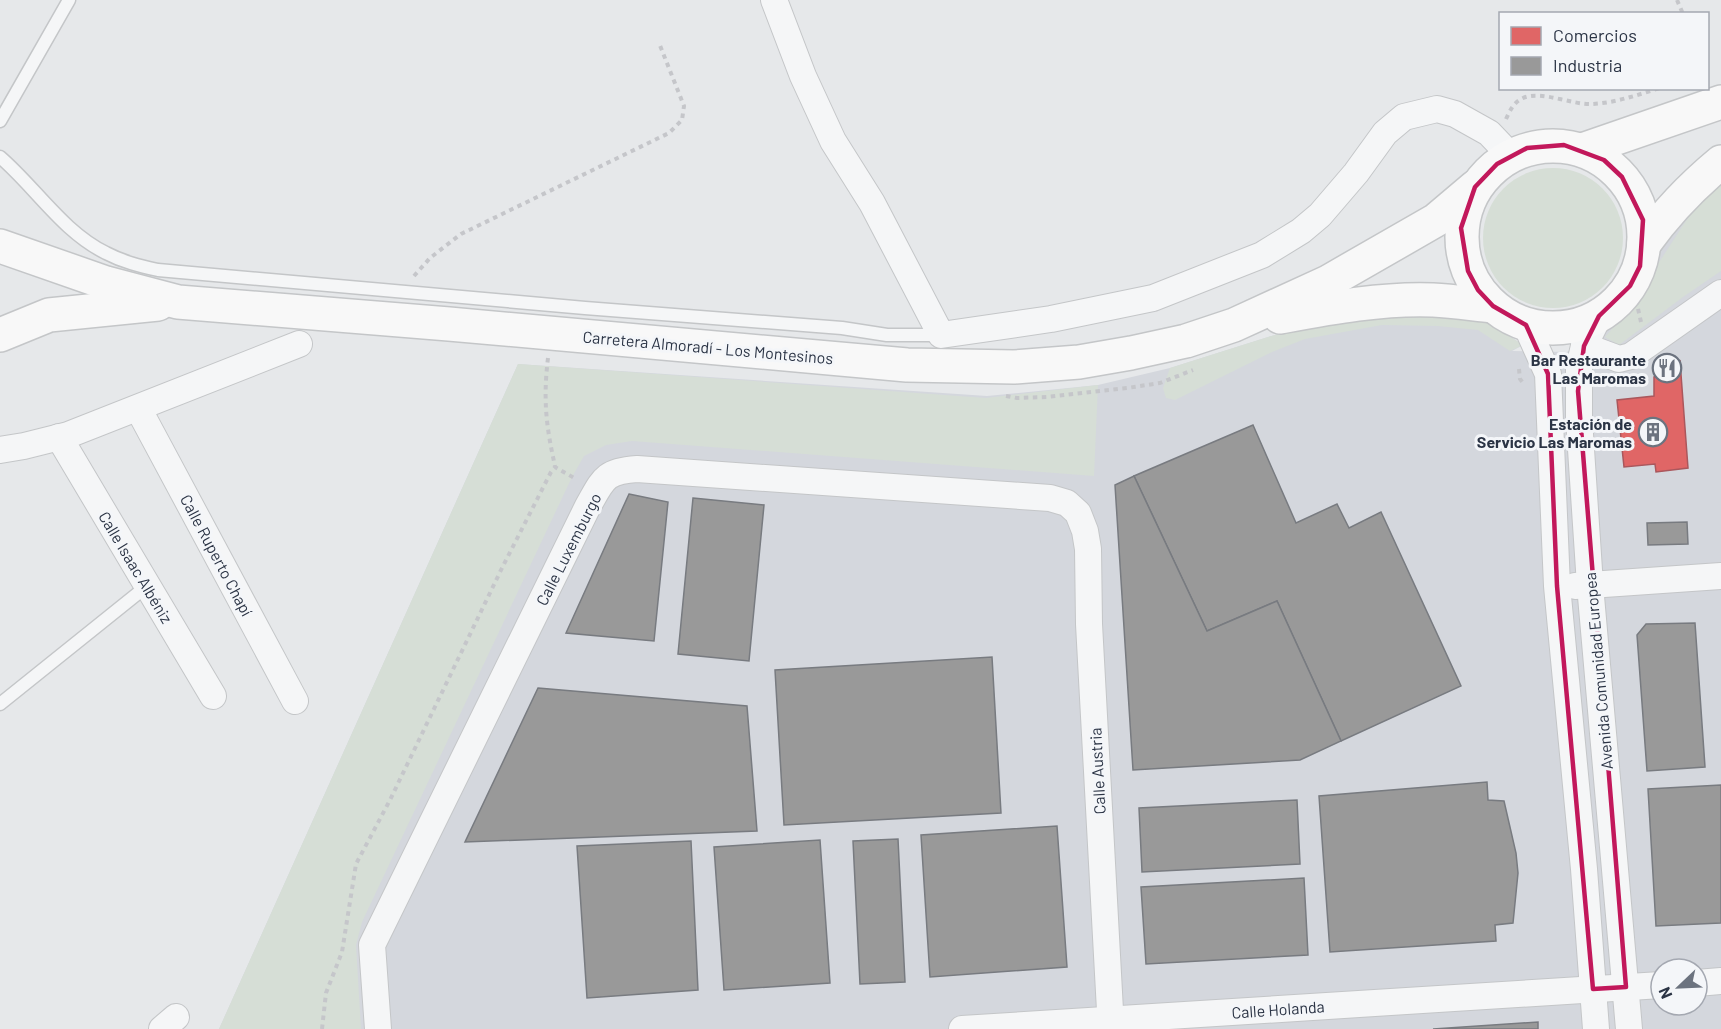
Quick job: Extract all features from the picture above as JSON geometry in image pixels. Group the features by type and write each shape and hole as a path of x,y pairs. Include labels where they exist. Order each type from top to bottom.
{"main road":[{"path":"1582,150 1721,102"},
{"path":"1545,145 1582,150 1604,160 1622,177 1635,197 1641,212 1644,244 1640,266 1630,286 1617,303 1599,316 1582,324 1563,328 1526,325 1493,306 1478,290 1468,271 1462,250 1461,228 1466,207 1475,187 1491,169 1503,147 1527,148 1545,145"},
{"path":"1644,244 1659,223 1703,177 1721,162"},
{"name":"Carretera Almoradí - Los Montesinos","path":"0,246 106,283 178,302 907,365 1014,367 1079,362 1131,353 1186,341 1234,325 1338,277 1436,220 1475,187"},
{"name":"Carretera Almoradí - Los Montesinos","path":"1234,325 1333,308 1394,302 1431,300 1493,306"},
{"name":"Carretera Almoradí - Los Montesinos","path":"0,335 49,315 178,302"}],"street":[{"path":"774,0 803,76 833,141 872,203 940,335 1051,319 1153,298 1262,255 1301,231 1320,215 1356,173 1385,133 1404,117 1437,110 1455,114 1471,122 1503,147"},
{"path":"1584,346 1620,359 1631,356 1721,293"},
{"name":"Avenida Comunidad Europea","path":"1599,316 1584,346 1579,368 1579,419 1590,585 1629,1029"},
{"name":"Avenida Comunidad Europea","path":"1526,325 1548,374 1557,586 1584,869 1596,1029"},
{"path":"0,450 24,447 59,437 299,344"},
{"name":"Calle Ruperto Chapí","path":"138,408 295,701"},
{"name":"Calle Isaac Albéniz","path":"59,437 213,696"},
{"name":"Calle Luxemburgo","path":"378,1029 372,945 604,479 618,470 637,469 1050,498 1067,503 1078,513"},
{"name":"Calle Austria","path":"1078,513 1085,531 1088,549 1089,624 1111,1024"},
{"path":"1557,586 1721,576"},
{"name":"Calle Holanda","path":"962,1029 1111,1024 1649,986"}],"lane":[{"path":"0,121 69,0"},
{"path":"0,157 80,237 105,253 131,264 158,270 842,328 887,335 940,335"},
{"path":"0,704 147,586"}],"path":[{"path":"400,292 430,258 461,234 669,133 682,120 684,106 659,43"},
{"path":"1503,147 1512,105 1524,97 1542,96 1575,104 1592,104 1618,101 1654,90"},
{"path":"322,1029 326,993 342,952 356,864 390,800 502,568 555,467 545,412 544,387 552,333"},
{"path":"555,467 568,473 596,494"}],"highlighted area":[{"path":"1564,145 1604,160 1622,177 1643,220 1640,266 1630,286 1599,316 1584,346 1578,391 1626,987 1593,989 1557,586 1548,374 1526,325 1493,306 1478,290 1468,271 1461,228 1475,187 1497,164 1527,148"}],"shaded area":[{"path":"1553,168 1580,173 1602,189 1618,211 1623,238 1618,265 1602,287 1580,303 1553,308 1526,303 1504,287 1488,265 1483,238 1488,211 1504,189 1526,173"},
{"path":"1721,180 1721,1029 219,1029 518,364 987,396 1098,385 1170,368 1303,326 1479,316 1523,345 1512,351 1567,352 1616,315 1688,208"},
{"path":"1721,184 1721,271 1619,345 1605,337 1628,310 1693,210"},
{"path":"1408,310 1479,316 1523,345 1510,351 1478,330 1437,326 1382,325 1305,339 1272,352 1175,400 1166,398 1163,388 1170,368 1303,326"},
{"path":"518,364 986,398 1098,385 1094,476 632,441 606,445 584,456 572,477 362,922 356,945 361,1029 219,1029"}],"building: Comercios":[{"name":"Estación de Servicio Las Maromas","path":"1680,361 1688,468 1656,472 1655,464 1624,467 1617,400 1654,396 1654,377"}],"building: Industria":[{"path":"1253,425 1296,523 1337,504 1349,528 1381,512 1461,686 1341,741 1277,601 1207,631 1134,476"},
{"path":"1134,476 1207,631 1277,601 1341,741 1300,760 1133,770 1115,485"},
{"path":"629,494 668,502 654,641 566,633"},
{"path":"693,498 764,505 749,661 678,654"},
{"path":"1687,522 1688,544 1648,545 1647,523"},
{"path":"1695,623 1705,767 1647,771 1637,635 1646,624"},
{"path":"992,657 1001,813 784,825 775,670"},
{"path":"538,688 747,706 757,831 465,842"},
{"path":"1487,782 1488,800 1504,801 1516,853 1518,873 1513,923 1495,925 1496,941 1330,952 1319,796"},
{"path":"1721,785 1721,923 1656,926 1648,789"},
{"path":"1297,800 1300,864 1142,872 1139,808"},
{"path":"1057,826 1067,967 930,977 921,835"},
{"path":"898,839 905,982 860,984 853,841"},
{"path":"820,840 830,983 724,990 714,847"},
{"path":"691,841 698,990 587,998 577,846"},
{"path":"1304,878 1308,955 1146,964 1141,887"},
{"path":"1538,1022 1538,1029 1433,1029"}],"place":[{"name":"Bar Restaurante Las Maromas","path":"1667,368"},
{"name":"Estación de Servicio Las Maromas","path":"1653,432"}]}
